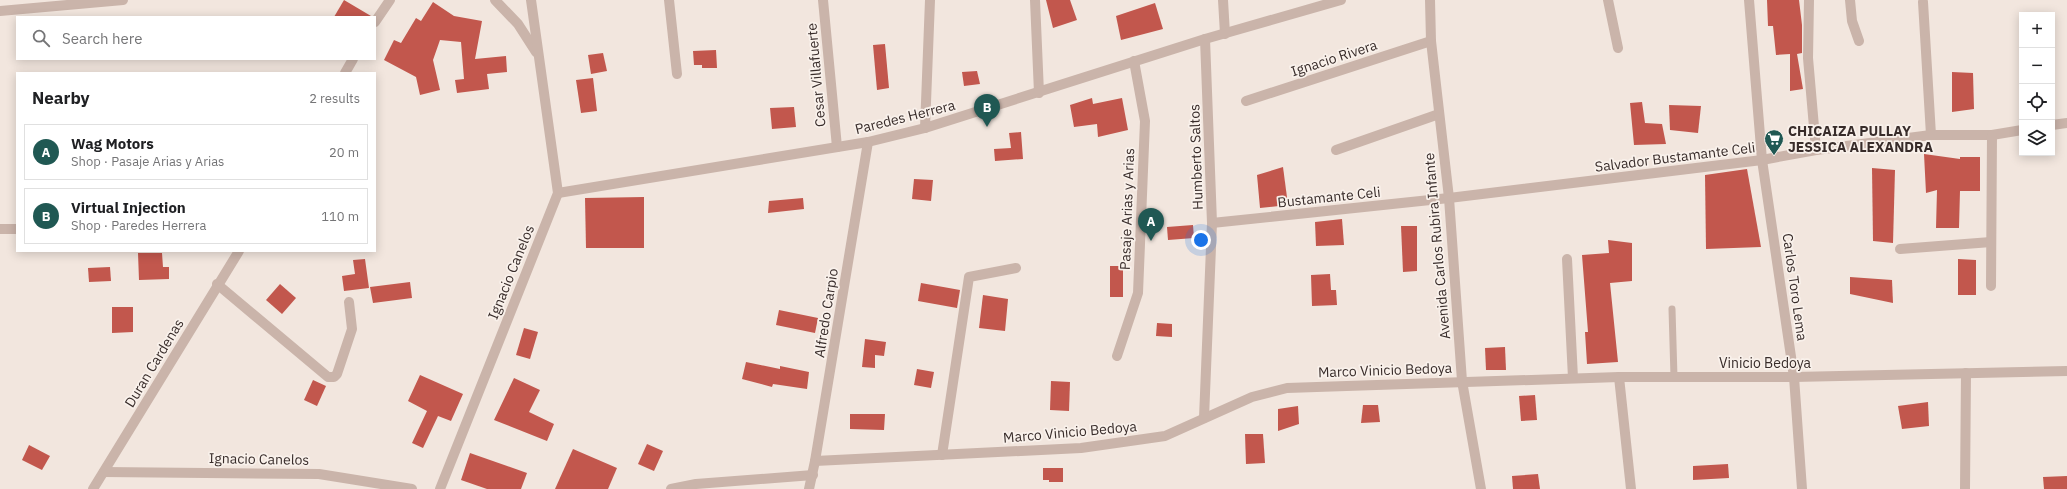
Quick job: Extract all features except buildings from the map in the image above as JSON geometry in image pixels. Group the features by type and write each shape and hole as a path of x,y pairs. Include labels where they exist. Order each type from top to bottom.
{"street":[{"path":"0,11 122,0"},
{"path":"376,21 390,0"},
{"path":"495,0 518,24 538,58"},
{"path":"531,0 558,193"},
{"path":"669,0 678,74"},
{"name":"Cesar Villafuerte","path":"823,0 837,147"},
{"path":"925,128 930,0"},
{"path":"1035,0 1039,93"},
{"path":"1223,0 1225,34"},
{"name":"Paredes Herrera","path":"558,193 868,142 925,128 1205,39 1342,0"},
{"name":"Avenida Carlos Rubira Infante","path":"1430,0 1432,41 1439,114 1449,198 1462,381 1481,489"},
{"path":"1608,0 1618,48"},
{"name":"Carlos Toro Lema","path":"1750,0 1762,160 1794,377 1802,489"},
{"path":"1809,0 1808,58 1816,150"},
{"path":"1850,0 1852,21 1860,41"},
{"path":"1923,2 1931,135"},
{"name":"Humberto Saltos","path":"1204,418 1212,223 1205,39"},
{"name":"Ignacio Rivera","path":"1246,102 1432,41"},
{"path":"346,72 352,60"},
{"name":"Pasaje Arias y Arias","path":"1118,356 1138,293 1145,121 1134,61"},
{"path":"1336,150 1439,114"},
{"path":"2055,125 2067,123"},
{"name":"Salvador Bustamante Celi","path":"1449,198 1762,160 1816,150 1931,135 1992,135 2019,130"},
{"path":"1991,286 1992,135"},
{"name":"Alfredo Carpio","path":"809,489 816,461 868,142"},
{"name":"Ignacio Canelos","path":"440,489 558,193"},
{"name":"Bustamante Celi","path":"1212,223 1449,198"},
{"path":"0,229 16,230"},
{"path":"1900,249 1991,242"},
{"name":"Duran Cardenas","path":"93,489 217,284 238,252"},
{"path":"1567,259 1573,378"},
{"path":"942,455 969,277 1016,268"},
{"path":"217,284 328,377 334,377 338,374 352,328 349,302"},
{"name":"Vinicio Bedoya","path":"1462,381 1619,377 1794,377 2067,371"},
{"path":"1965,489 1966,373"},
{"path":"1619,377 1631,489"},
{"name":"Marco Vinicio Bedoya","path":"816,461 1081,448 1165,436 1252,397 1287,388 1462,381"},
{"name":"Ignacio Canelos","path":"104,472 319,474 412,489"},
{"path":"671,489 696,484 813,475"}],"lane":[{"path":"1672,309 1674,377"}],"place":[{"name":"Virtual Injection","path":"987,127"},
{"name":"CHICAIZA PULLAY JESSICA ALEXANDRA","path":"1774,156"},
{"name":"Wag Motors","path":"1151,241"}]}
